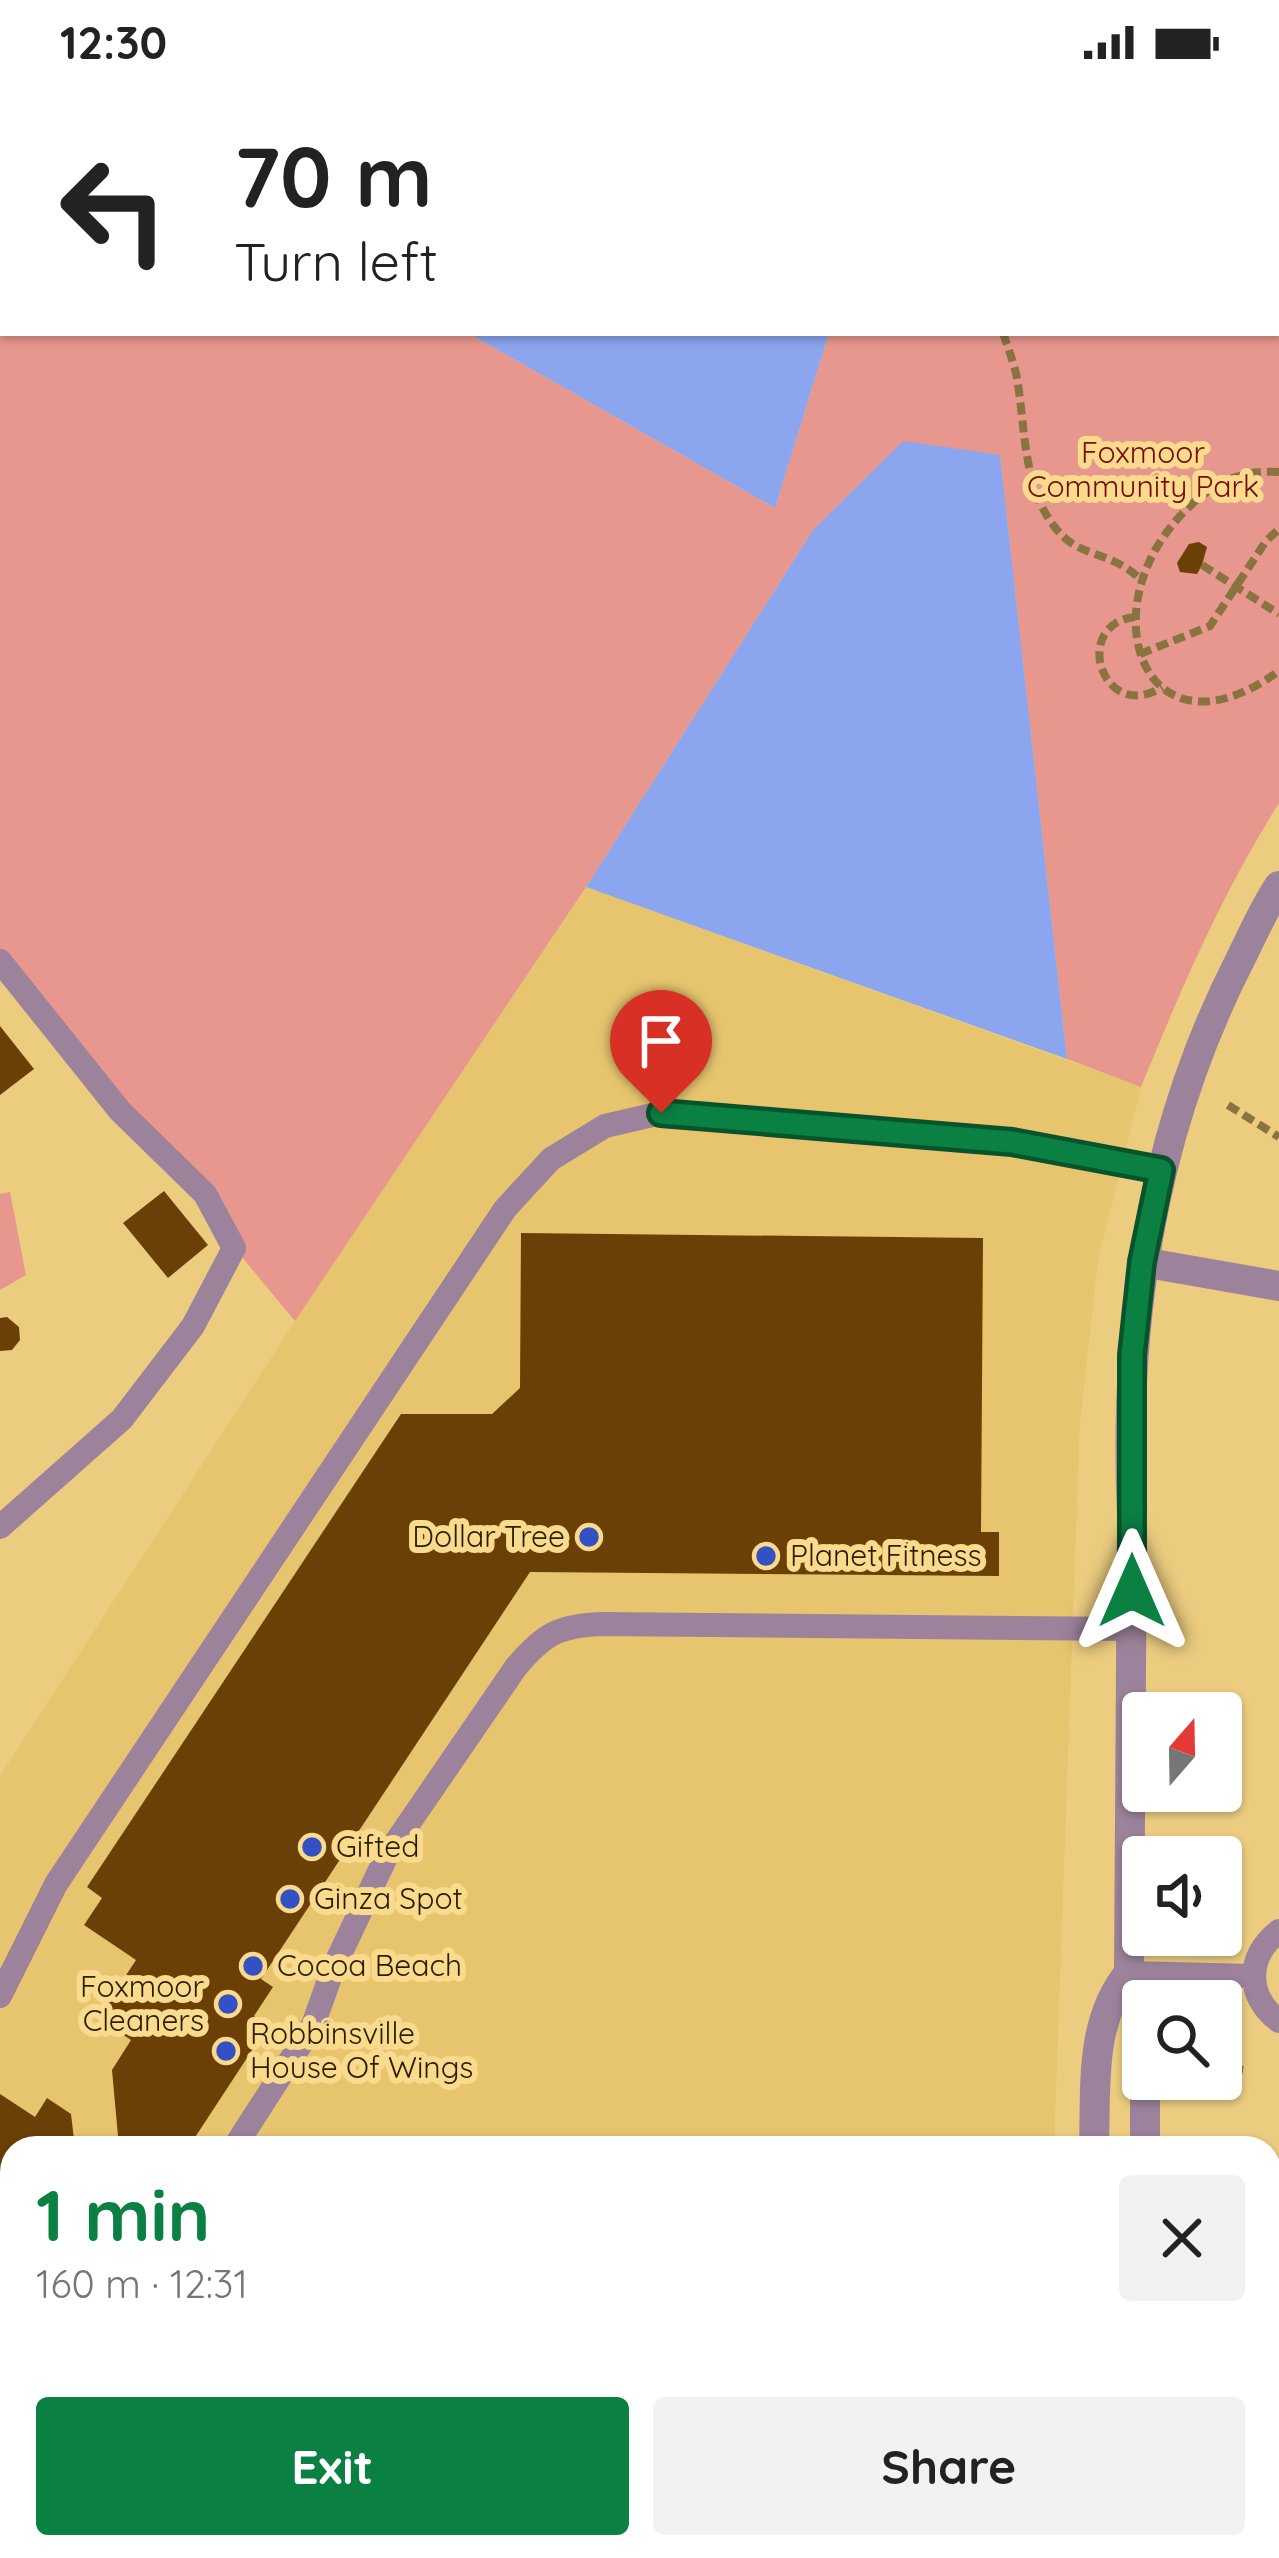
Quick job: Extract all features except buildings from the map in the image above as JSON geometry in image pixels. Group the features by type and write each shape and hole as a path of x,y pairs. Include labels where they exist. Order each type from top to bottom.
{"street":[{"path":"1131,1980 1132,1355 1142,1262 1161,1170 1188,1081 1222,994 1279,886"},
{"path":"1142,1262 1279,1286"},
{"path":"1094,2136 1102,2020 1112,1994 1129,1972"},
{"path":"1145,2100 1145,2136"}],"lane":[{"path":"0,962 120,1111 205,1193 234,1248 193,1325 122,1419 0,1528"},
{"path":"0,1996 70,1864 505,1209 551,1159 605,1126 661,1113 1012,1142 1161,1170"},
{"path":"242,2136 313,2025 333,1970 387,1855 516,1666 539,1640 568,1625 602,1624 1131,1629"},
{"path":"1279,1931 1263,1946 1253,1976 1262,2007 1279,2021"},
{"path":"1129,1972 1253,1976"}],"path":[{"path":"1004,336 1017,376 1024,443 1044,511 1068,541 1123,562 1140,579"},
{"path":"1279,472 1233,476 1213,486 1176,520 1140,579 1135,616 1146,671 1178,698 1220,699 1244,692 1279,671"},
{"path":"1140,654 1210,626 1279,529"},
{"path":"1202,565 1279,614"},
{"path":"1135,616 1121,618 1104,636 1101,670 1117,690 1132,695 1146,697 1162,687"},
{"path":"1228,1105 1279,1137"}],"shaded area":[{"path":"586,887 1141,1087 1098,1260 1080,1421 1054,2136 0,2136 0,1776 295,1321"}],"green space":[{"name":"Foxmoor Community Park","path":"0,336 473,336 775,508 828,336 1279,336 1279,803 1221,907 1141,1087 1067,1059 1000,456 813,530 586,887 295,1321 0,966"},
{"path":"10,1192 26,1275 0,1290 0,1194"}],"water":[{"path":"473,336 828,336 775,508"},
{"path":"903,441 1000,455 1067,1059 586,887 813,530"}],"place":[{"name":"Dollar Tree","path":"589,1537"},
{"name":"Planet Fitness","path":"766,1556"},
{"name":"Gifted","path":"312,1847"},
{"name":"Ginza Spot","path":"290,1899"},
{"name":"Cocoa Beach","path":"253,1966"},
{"name":"Foxmoor Cleaners","path":"228,2004"},
{"name":"Robbinsville House Of Wings","path":"226,2051"}],"route":[{"path":"661,1113 1012,1142 1161,1170 1142,1262 1132,1355 1132,1591"}]}
